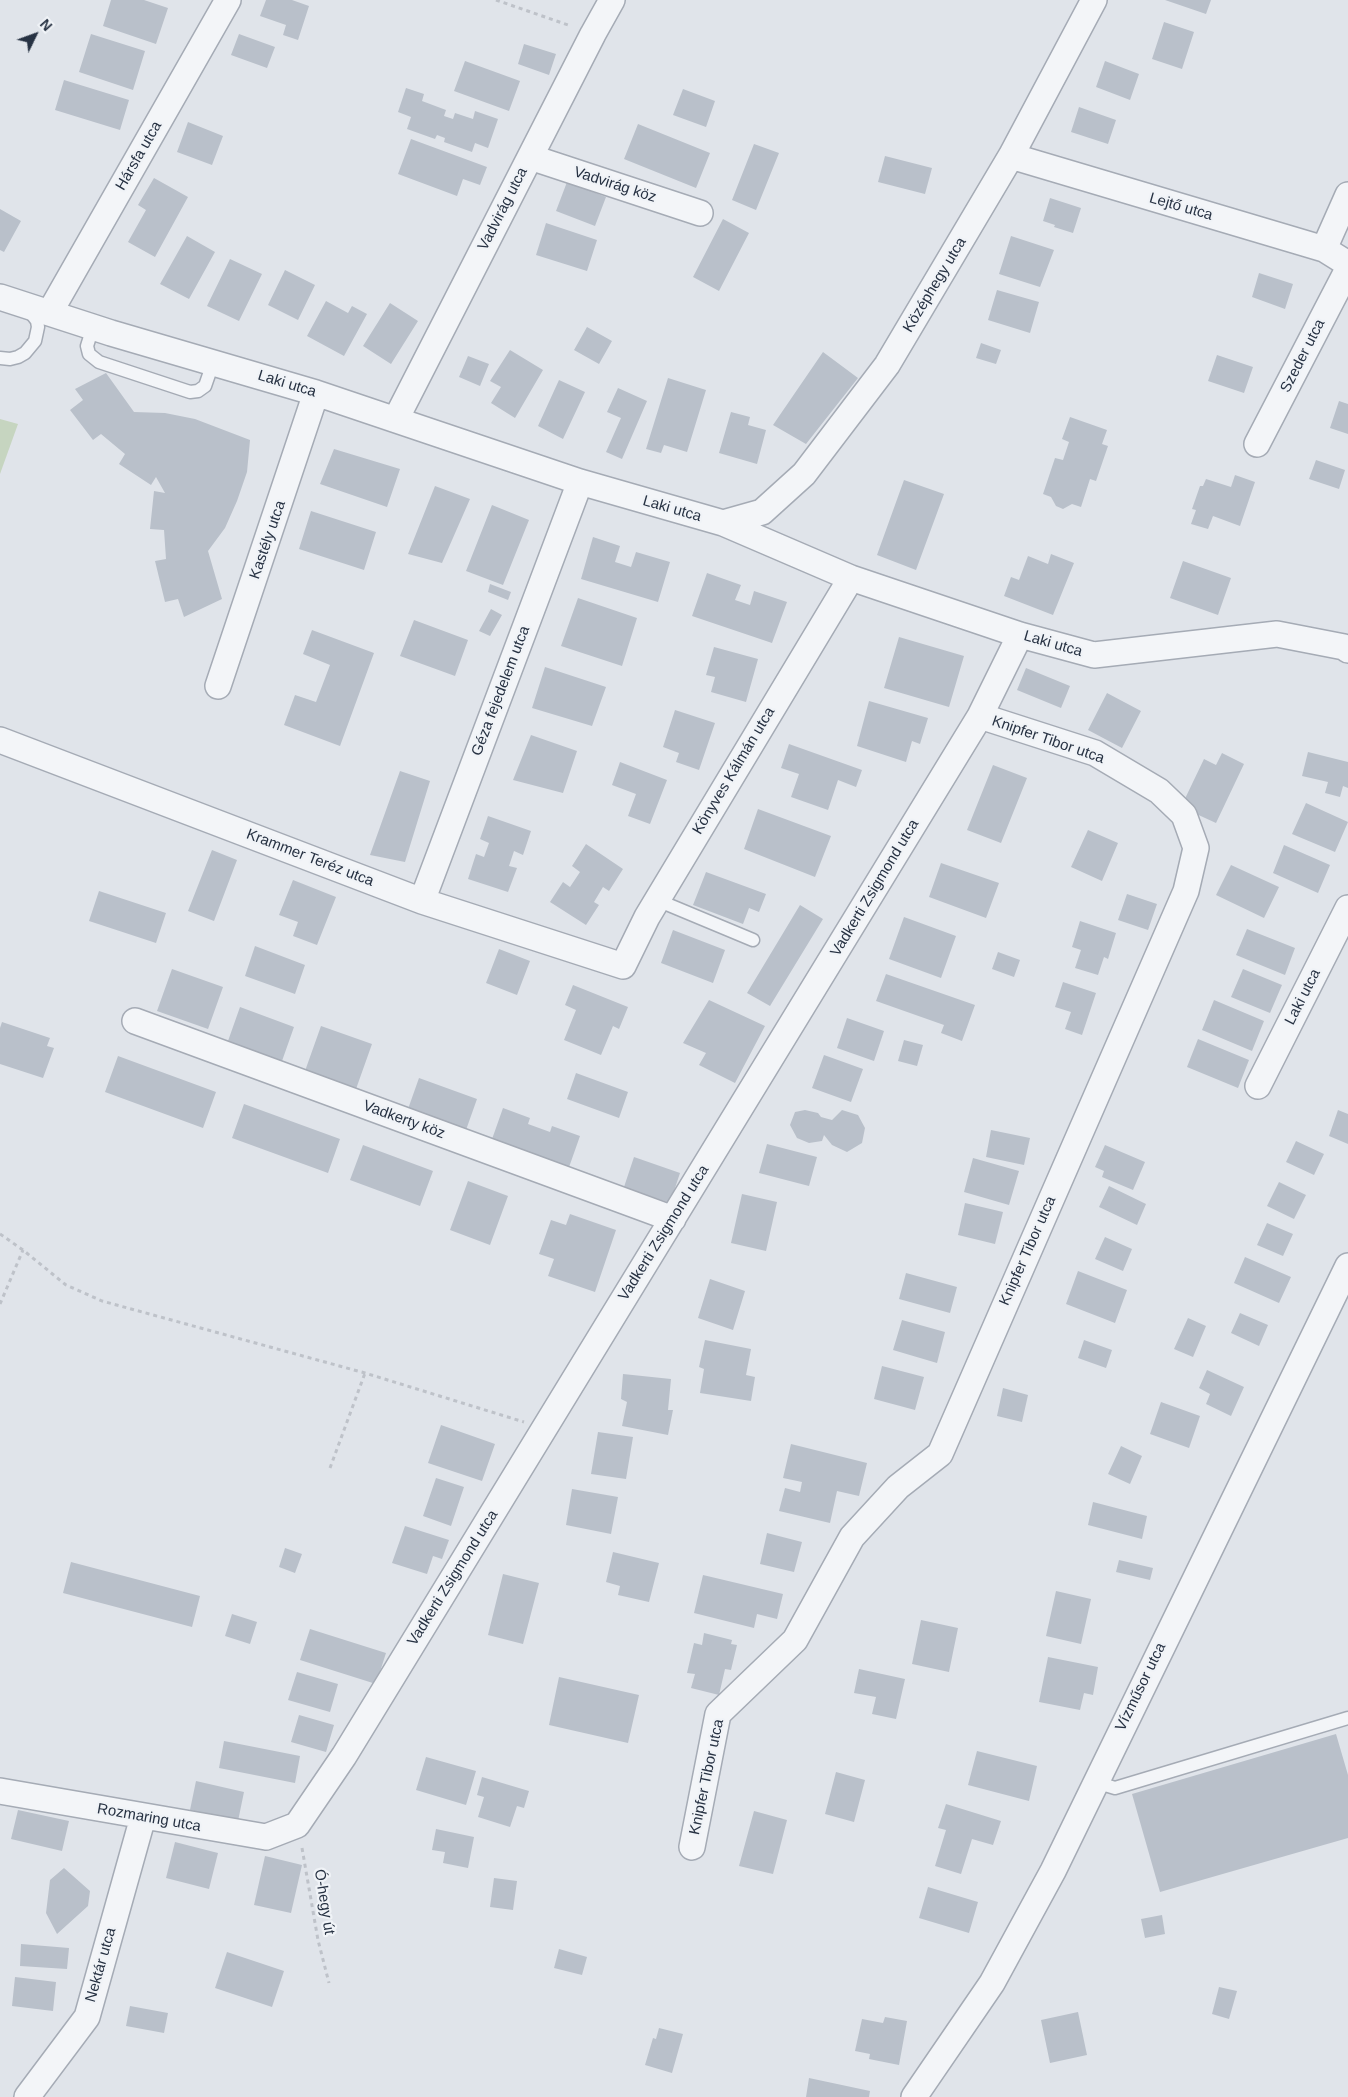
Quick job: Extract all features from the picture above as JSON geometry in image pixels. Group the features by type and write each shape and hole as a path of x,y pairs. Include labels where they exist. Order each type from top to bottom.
{"street":[{"name":"Hársfa utca","path":"50,312 228,0"},
{"name":"Vadvirág utca","path":"396,419 612,0"},
{"name":"Középhegy utca","path":"724,524 762,512 804,474 852,413 887,364 1011,156 1094,0"},
{"name":"Lejtő utca","path":"1011,156 1324,249 1348,264"},
{"name":"Vadvirág köz","path":"530,157 700,213"},
{"path":"1324,249 1348,195"},
{"name":"Szeder utca","path":"1257,444 1348,269"},
{"name":"Laki utca","path":"9,299 92,326 316,393 580,482 724,524 851,578 1020,635 1094,655 1277,634 1348,650"},
{"name":"Kastély utca","path":"218,686 316,393"},
{"name":"Géza fejedelem utca","path":"422,901 580,482"},
{"name":"Könyves Kálmán utca","path":"623,966 657,900 851,578"},
{"name":"Vadkerti Zsigmond utca","path":"298,1825 344,1756 980,716 1020,635"},
{"name":"Knipfer Tibor utca","path":"692,1847 718,1714 795,1640 852,1536 898,1486 940,1454 1186,891 1196,848 1184,815 1159,791 1096,753 980,716"},
{"name":"Krammer Teréz utca","path":"0,740 422,901 623,966"},
{"name":"Laki utca","path":"1258,1086 1348,908"},
{"name":"Vadkerty köz","path":"135,1021 673,1219"},
{"name":"Vízműsor utca","path":"914,2097 992,1983 1053,1871 1348,1266"},
{"name":"Rozmaring utca","path":"0,1791 266,1837 298,1825"},
{"name":"Nektár utca","path":"27,2097 87,2017 143,1817"}],"lane":[{"path":"0,358 10,359 25,353 31,347 38,334 36,320 32,314 9,299"},
{"path":"92,326 87,346 89,354 99,362 190,392 198,391 205,386 214,363"},
{"path":"657,900 753,940"},
{"path":"1095,1782 1115,1788 1346,1722"}],"path":[{"path":"496,0 593,34"},
{"path":"0,1234 66,1285 102,1301 365,1373 545,1429"},
{"path":"0,1304 23,1250"},
{"path":"330,1468 365,1373"},
{"name":"Ó-hegy út","path":"298,1825 318,1940 329,1983"}],"green space":[{"path":"0,419 18,424 0,474"}],"building":[{"path":"111,0 144,0 168,8 156,44 103,26"},
{"path":"266,0 292,0 309,6 298,40 283,35 286,25 260,16"},
{"path":"1165,0 1211,0 1206,14"},
{"path":"1164,22 1194,32 1182,69 1152,59"},
{"path":"91,34 145,51 133,90 79,72"},
{"path":"239,34 275,47 267,68 231,55"},
{"path":"524,44 556,54 549,75 518,64"},
{"path":"465,61 520,81 509,111 454,91"},
{"path":"1105,61 1139,74 1130,100 1096,87"},
{"path":"64,80 129,100 120,130 55,110"},
{"path":"406,88 424,94 422,101 446,110 444,116 453,119 455,113 473,119 475,111 498,119 488,148 475,143 472,152 444,142 445,138 437,135 435,139 407,129 411,117 398,112"},
{"path":"683,89 715,101 706,127 673,115"},
{"path":"1079,107 1116,120 1108,144 1071,132"},
{"path":"188,122 223,136 212,165 177,152"},
{"path":"638,124 710,153 696,188 624,159"},
{"path":"411,139 487,167 480,185 463,179 457,196 398,174"},
{"path":"754,144 779,153 756,210 732,200"},
{"path":"885,156 932,168 925,194 878,182"},
{"path":"154,178 188,197 155,257 128,242 146,210 138,205"},
{"path":"567,182 606,197 595,226 556,211"},
{"path":"1050,198 1081,208 1073,233 1043,221"},
{"path":"0,209 21,221 4,252 0,250"},
{"path":"723,219 749,233 719,291 693,277"},
{"path":"546,223 597,240 587,271 536,255"},
{"path":"187,236 215,252 189,299 160,284"},
{"path":"1011,236 1054,250 1040,287 999,274"},
{"path":"230,259 262,274 239,321 207,306"},
{"path":"285,270 315,285 298,320 268,305"},
{"path":"1259,273 1293,284 1285,309 1252,297"},
{"path":"997,290 1039,302 1030,333 988,320"},
{"path":"326,301 348,313 352,306 367,314 344,356 307,336"},
{"path":"390,303 418,321 391,364 363,346"},
{"path":"587,327 612,341 599,364 574,350"},
{"path":"981,343 1001,350 996,364 976,358"},
{"path":"510,350 543,370 515,418 491,403 501,387 490,381"},
{"path":"823,352 858,378 806,444 773,425"},
{"path":"1217,355 1253,367 1244,393 1208,381"},
{"path":"468,356 489,364 480,386 459,377"},
{"path":"106,373 134,412 165,413 195,419 250,440 247,472 237,501 225,528 208,551 222,599 184,617 178,599 165,602 155,561 166,559 164,530 150,529 154,491 165,493 156,477 151,485 119,464 125,454 101,434 93,440 70,410 83,400 75,389"},
{"path":"668,378 706,390 687,452 664,445 661,453 646,449"},
{"path":"559,380 585,392 563,439 538,426"},
{"path":"618,388 647,401 622,459 606,452 621,418 607,412"},
{"path":"1339,401 1348,404 1348,434 1330,428"},
{"path":"731,412 750,417 748,425 766,430 757,464 719,453"},
{"path":"1070,417 1107,430 1102,444 1108,446 1096,481 1090,479 1081,507 1072,504 1063,509 1056,506 1051,497 1043,494 1055,458 1063,460 1069,442 1062,439"},
{"path":"334,449 400,469 387,507 320,484"},
{"path":"1316,460 1345,470 1339,489 1309,479"},
{"path":"1235,475 1255,482 1240,526 1213,516 1208,529 1191,524 1196,510 1192,509 1200,486 1203,486 1206,479 1231,487"},
{"path":"904,480 944,494 916,570 877,555"},
{"path":"435,486 470,499 442,563 408,554"},
{"path":"492,505 529,520 503,585 466,571"},
{"path":"311,511 376,532 364,570 299,549"},
{"path":"593,537 620,546 615,562 631,567 636,552 670,562 658,602 581,579"},
{"path":"1051,554 1074,563 1053,615 1004,596 1011,577 1019,580 1028,556 1048,564"},
{"path":"1183,561 1231,578 1218,615 1170,598"},
{"path":"707,573 741,585 735,600 750,605 754,591 787,602 772,643 692,616"},
{"path":"490,584 511,592 508,600 488,592"},
{"path":"578,598 637,618 622,666 561,646"},
{"path":"491,609 502,615 490,636 479,631"},
{"path":"414,620 468,640 455,676 400,656"},
{"path":"312,630 374,653 340,746 284,725 295,695 316,702 330,665 303,654"},
{"path":"899,637 964,656 949,707 884,688"},
{"path":"714,647 758,659 746,702 711,692 715,677 706,675"},
{"path":"545,667 606,687 592,726 532,708"},
{"path":"1026,668 1070,686 1061,708 1017,690"},
{"path":"1107,693 1141,711 1122,748 1088,730"},
{"path":"869,701 928,718 920,744 912,741 906,762 857,746"},
{"path":"675,710 715,723 699,770 676,762 679,753 663,747"},
{"path":"531,735 577,751 563,793 513,780"},
{"path":"789,744 862,770 856,787 838,780 828,810 791,797 799,774 781,768"},
{"path":"1308,752 1348,762 1348,788 1343,786 1340,797 1325,793 1328,782 1302,776"},
{"path":"1222,753 1244,764 1216,823 1181,807 1204,759 1216,765"},
{"path":"620,762 667,780 650,824 628,816 636,794 612,785"},
{"path":"993,765 1027,778 1001,843 967,830"},
{"path":"400,771 430,781 405,862 370,855"},
{"path":"1306,803 1348,822 1335,852 1292,834"},
{"path":"758,809 831,836 815,877 744,849"},
{"path":"488,816 531,831 523,855 514,851 509,866 517,868 508,892 468,879 476,854 484,857 489,843 480,839"},
{"path":"1088,830 1118,843 1102,881 1071,867"},
{"path":"586,844 623,869 609,891 603,887 594,902 599,905 586,925 550,902 563,882 570,887 580,872 572,866"},
{"path":"1284,845 1330,865 1318,893 1273,873"},
{"path":"212,850 237,860 214,921 188,911"},
{"path":"941,863 999,883 986,918 929,897"},
{"path":"1231,865 1279,887 1264,918 1216,895"},
{"path":"706,872 766,894 759,912 749,908 743,924 693,905"},
{"path":"293,880 336,897 317,945 293,936 298,922 279,915"},
{"path":"99,891 166,913 156,943 89,921"},
{"path":"1127,894 1157,904 1148,930 1118,920"},
{"path":"800,905 823,919 770,1006 747,993"},
{"path":"904,917 956,936 941,978 889,959"},
{"path":"1080,921 1116,933 1108,959 1104,957 1098,975 1075,968 1081,950 1072,947"},
{"path":"1247,929 1295,948 1285,975 1236,955"},
{"path":"673,930 725,950 713,983 661,963"},
{"path":"255,946 305,965 295,994 245,976"},
{"path":"499,949 530,961 517,995 486,983"},
{"path":"998,952 1020,960 1014,977 992,969"},
{"path":"172,969 223,987 208,1029 157,1011"},
{"path":"1243,969 1282,985 1270,1013 1231,997"},
{"path":"886,974 975,1005 962,1041 941,1033 944,1025 876,1001"},
{"path":"1063,982 1096,993 1082,1035 1065,1029 1071,1012 1055,1007"},
{"path":"573,985 628,1007 619,1029 613,1026 601,1055 564,1040 576,1010 565,1005"},
{"path":"709,1000 765,1026 735,1083 699,1065 706,1053 683,1043"},
{"path":"1214,1000 1264,1021 1252,1051 1202,1030"},
{"path":"240,1007 294,1027 282,1061 228,1041"},
{"path":"847,1018 884,1031 874,1061 837,1048"},
{"path":"2,1022 50,1038 47,1046 54,1048 43,1078 0,1064 0,1028"},
{"path":"321,1026 372,1044 356,1089 305,1071"},
{"path":"1198,1039 1249,1060 1238,1088 1187,1067"},
{"path":"904,1040 923,1045 917,1066 898,1061"},
{"path":"824,1055 863,1069 851,1102 812,1088"},
{"path":"118,1056 216,1092 203,1128 105,1092"},
{"path":"576,1073 628,1092 619,1118 567,1099"},
{"path":"419,1078 477,1099 466,1130 408,1109"},
{"path":"244,1104 340,1139 328,1173 232,1138"},
{"path":"503,1108 530,1118 528,1124 550,1132 552,1126 580,1136 568,1170 491,1142"},
{"path":"805,1110 818,1113 821,1117 832,1120 842,1110 858,1115 865,1128 862,1143 847,1152 832,1145 824,1135 822,1141 809,1143 797,1138 790,1125 795,1112"},
{"path":"1338,1110 1348,1114 1348,1144 1329,1136"},
{"path":"991,1130 1030,1138 1024,1165 986,1157"},
{"path":"1296,1141 1324,1154 1314,1175 1286,1162"},
{"path":"767,1144 817,1157 809,1186 759,1173"},
{"path":"363,1145 433,1171 420,1206 350,1180"},
{"path":"1105,1145 1145,1162 1133,1190 1102,1177 1104,1171 1095,1167"},
{"path":"634,1157 680,1173 670,1203 624,1187"},
{"path":"973,1158 1019,1171 1009,1205 964,1192"},
{"path":"468,1181 508,1196 490,1245 450,1230"},
{"path":"1279,1182 1306,1195 1294,1219 1267,1206"},
{"path":"1109,1186 1146,1204 1137,1225 1099,1207"},
{"path":"742,1194 777,1202 766,1251 731,1243"},
{"path":"965,1203 1003,1212 995,1244 958,1235"},
{"path":"570,1214 616,1230 595,1292 548,1276 554,1259 539,1254 551,1220 566,1225"},
{"path":"1267,1223 1293,1234 1283,1256 1257,1245"},
{"path":"1105,1237 1132,1249 1123,1271 1095,1259"},
{"path":"1245,1257 1291,1277 1279,1303 1234,1283"},
{"path":"1078,1271 1127,1290 1115,1323 1066,1304"},
{"path":"906,1273 957,1287 950,1313 899,1299"},
{"path":"710,1279 745,1291 733,1330 698,1318"},
{"path":"1240,1313 1268,1325 1259,1346 1231,1333"},
{"path":"1188,1318 1206,1326 1193,1357 1174,1349"},
{"path":"902,1320 945,1332 937,1363 893,1350"},
{"path":"705,1340 751,1349 746,1375 755,1377 751,1401 700,1393 704,1369 699,1367"},
{"path":"1084,1340 1112,1350 1106,1368 1078,1358"},
{"path":"882,1366 924,1377 915,1410 874,1399"},
{"path":"1207,1370 1244,1387 1231,1416 1206,1404 1210,1394 1199,1388"},
{"path":"623,1374 671,1379 668,1410 673,1410 668,1435 622,1426 627,1402 621,1399"},
{"path":"1003,1388 1028,1395 1022,1422 997,1416"},
{"path":"1161,1402 1200,1416 1189,1448 1150,1434"},
{"path":"441,1425 495,1444 482,1481 428,1463"},
{"path":"598,1432 633,1437 626,1479 591,1474"},
{"path":"791,1444 867,1463 859,1496 837,1491 830,1523 779,1511 785,1488 800,1492 802,1482 783,1478"},
{"path":"1121,1446 1142,1456 1130,1484 1108,1474"},
{"path":"436,1478 464,1487 451,1526 423,1516"},
{"path":"572,1489 618,1497 611,1534 566,1525"},
{"path":"1093,1502 1147,1516 1142,1539 1088,1525"},
{"path":"405,1526 449,1540 442,1559 433,1556 427,1574 392,1563"},
{"path":"767,1533 802,1542 794,1572 760,1564"},
{"path":"285,1548 302,1554 295,1573 279,1567"},
{"path":"613,1552 659,1563 649,1602 618,1595 620,1586 606,1582"},
{"path":"1119,1560 1153,1568 1150,1580 1116,1572"},
{"path":"71,1562 200,1596 192,1627 63,1593"},
{"path":"503,1574 539,1583 523,1644 488,1635"},
{"path":"703,1575 783,1594 777,1619 757,1614 754,1628 694,1613"},
{"path":"1056,1591 1091,1599 1081,1644 1046,1636"},
{"path":"232,1614 257,1622 250,1644 225,1636"},
{"path":"921,1620 958,1628 949,1672 912,1664"},
{"path":"310,1629 386,1653 376,1684 300,1660"},
{"path":"704,1633 732,1640 731,1644 737,1645 731,1670 725,1669 719,1695 691,1688 695,1674 687,1673 694,1643 702,1645"},
{"path":"1048,1657 1098,1667 1093,1695 1084,1693 1080,1710 1039,1702"},
{"path":"859,1669 905,1679 896,1719 872,1714 876,1697 854,1693"},
{"path":"297,1672 338,1684 330,1712 288,1700"},
{"path":"559,1677 639,1695 628,1743 549,1725"},
{"path":"299,1715 334,1725 326,1752 291,1742"},
{"path":"1336,1734 1348,1775 1348,1838 1160,1892 1132,1794"},
{"path":"224,1741 300,1756 295,1783 219,1768"},
{"path":"977,1751 1037,1766 1029,1801 968,1785"},
{"path":"426,1757 476,1771 466,1805 416,1790"},
{"path":"836,1772 865,1780 854,1822 825,1814"},
{"path":"482,1777 529,1791 524,1808 517,1806 510,1827 478,1817 484,1797 477,1795"},
{"path":"196,1781 244,1792 238,1821 190,1810"},
{"path":"946,1804 1001,1821 993,1845 972,1839 961,1874 935,1866 946,1830 938,1828"},
{"path":"18,1810 69,1821 62,1851 11,1839"},
{"path":"754,1811 787,1820 773,1874 739,1866"},
{"path":"436,1829 474,1837 468,1868 443,1863 445,1852 432,1850"},
{"path":"175,1842 218,1853 209,1889 166,1878"},
{"path":"265,1856 302,1865 291,1913 254,1905"},
{"path":"64,1868 90,1891 88,1906 57,1934 46,1913 50,1880"},
{"path":"494,1878 517,1881 513,1910 490,1907"},
{"path":"928,1887 978,1902 969,1933 919,1918"},
{"path":"1162,1915 1165,1934 1145,1938 1141,1919"},
{"path":"21,1944 69,1948 67,1969 20,1966"},
{"path":"559,1949 587,1957 582,1975 554,1968"},
{"path":"227,1952 284,1971 272,2007 215,1988"},
{"path":"15,1977 56,1982 53,2011 12,2006"},
{"path":"1219,1987 1237,1991 1229,2019 1212,2014"},
{"path":"130,2006 168,2013 164,2033 126,2026"},
{"path":"1078,2012 1087,2055 1050,2063 1041,2020"},
{"path":"885,2017 907,2021 899,2065 869,2059 870,2054 855,2051 862,2019 883,2023"},
{"path":"659,2028 683,2034 672,2073 645,2065 653,2038 656,2039"},
{"path":"809,2078 870,2091 869,2097 806,2097"}]}
